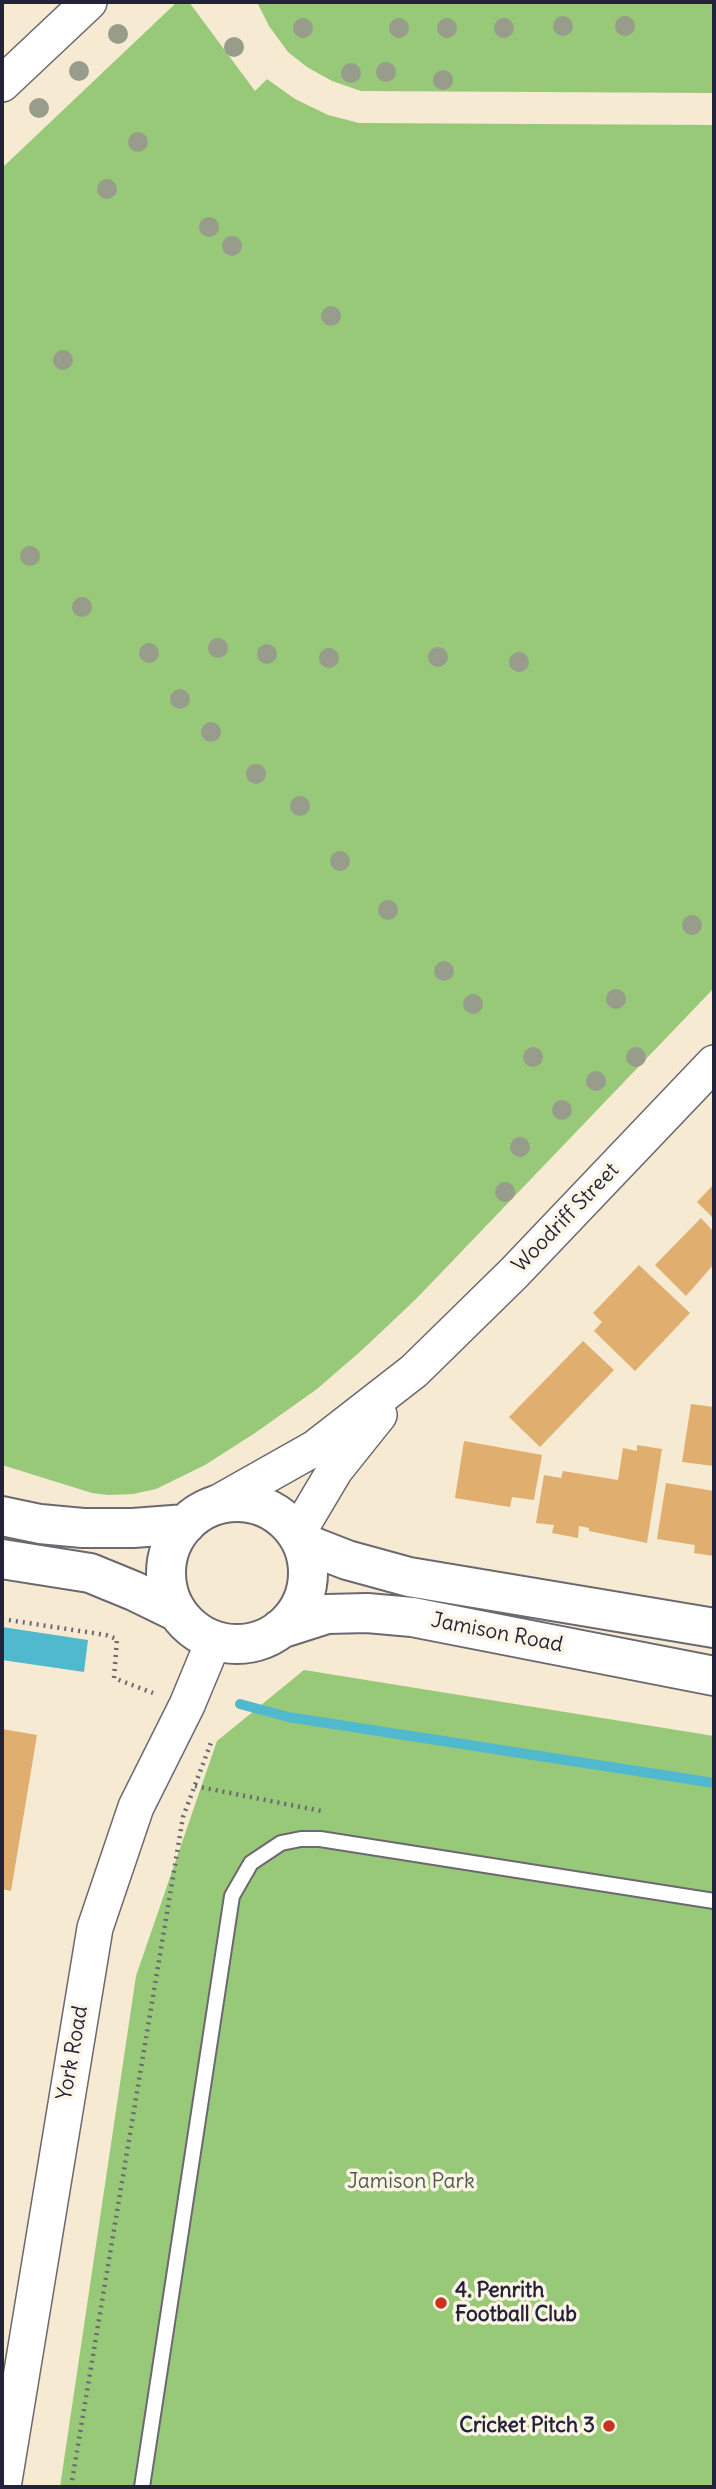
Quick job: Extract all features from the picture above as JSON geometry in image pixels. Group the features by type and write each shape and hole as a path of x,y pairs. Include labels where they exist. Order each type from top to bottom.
{"main road":[{"path":"2,1516 40,1524 83,1528 133,1528 200,1515 238,1502 263,1506 284,1519 299,1538 305,1552 308,1571 306,1591 296,1612 280,1629 260,1640 237,1644 214,1640 200,1633 177,1612 90,1573 2,1559"},
{"path":"177,1612 166,1583 167,1558 176,1535 200,1515"},
{"name":"Jamison Road","path":"299,1538 347,1560 409,1577 714,1628"},
{"name":"Jamison Road","path":"280,1629 327,1614 366,1613 412,1617 714,1676"}],"street":[{"path":"2,84 89,2"},
{"name":"Woodriff Street","path":"200,1515 315,1448 414,1371 514,1273 714,1063"},
{"name":"Woodriff Street","path":"299,1538 335,1470 414,1371"},
{"name":"York Road","path":"3,2487 95,1928 136,1807 187,1705 214,1640"}],"lane":[{"path":"142,2487 232,1896 251,1863 281,1843 320,1839 714,1901"}],"path":[{"path":"2,1619 107,1634 117,1639 114,1678"},
{"path":"71,2487 183,1817 217,1729"}],"green space":[{"path":"177,2 189,2 255,91 267,79 295,99 328,115 359,123 714,125 714,988 417,1298 317,1389 205,1465 156,1489 109,1495 92,1493 2,1465 2,168"},
{"path":"257,2 714,2 714,93 361,91 332,81 288,52 269,26"},
{"name":"Jamison Park","path":"304,1670 714,1736 714,2487 60,2487 136,1976 217,1741"}],"water":[{"path":"2,1627 88,1640 84,1672 2,1660"}],"building":[{"path":"714,1184 714,1219 697,1202"},
{"path":"701,1218 714,1232 714,1264 686,1296 655,1265"},
{"path":"639,1265 690,1313 635,1371 594,1331 602,1322 593,1313"},
{"path":"583,1341 614,1370 540,1447 509,1417"},
{"path":"691,1404 714,1407 714,1466 682,1462"},
{"path":"464,1441 542,1455 534,1500 512,1497 510,1507 455,1498"},
{"path":"637,1445 662,1449 647,1543 589,1531 589,1528 579,1526 578,1538 552,1533 554,1525 536,1523 544,1475 561,1478 563,1471 618,1480 623,1448 637,1451"},
{"path":"666,1483 714,1491 714,1556 694,1553 695,1545 657,1539"},
{"path":"2,1729 37,1735 11,1891 2,1889"}],"waterway":[{"path":"240,1704 288,1717 714,1783"}],"place":[{"name":"4. Penrith Football Club","path":"441,2303"},
{"name":"Cricket Pitch 3","path":"609,2426"}]}
